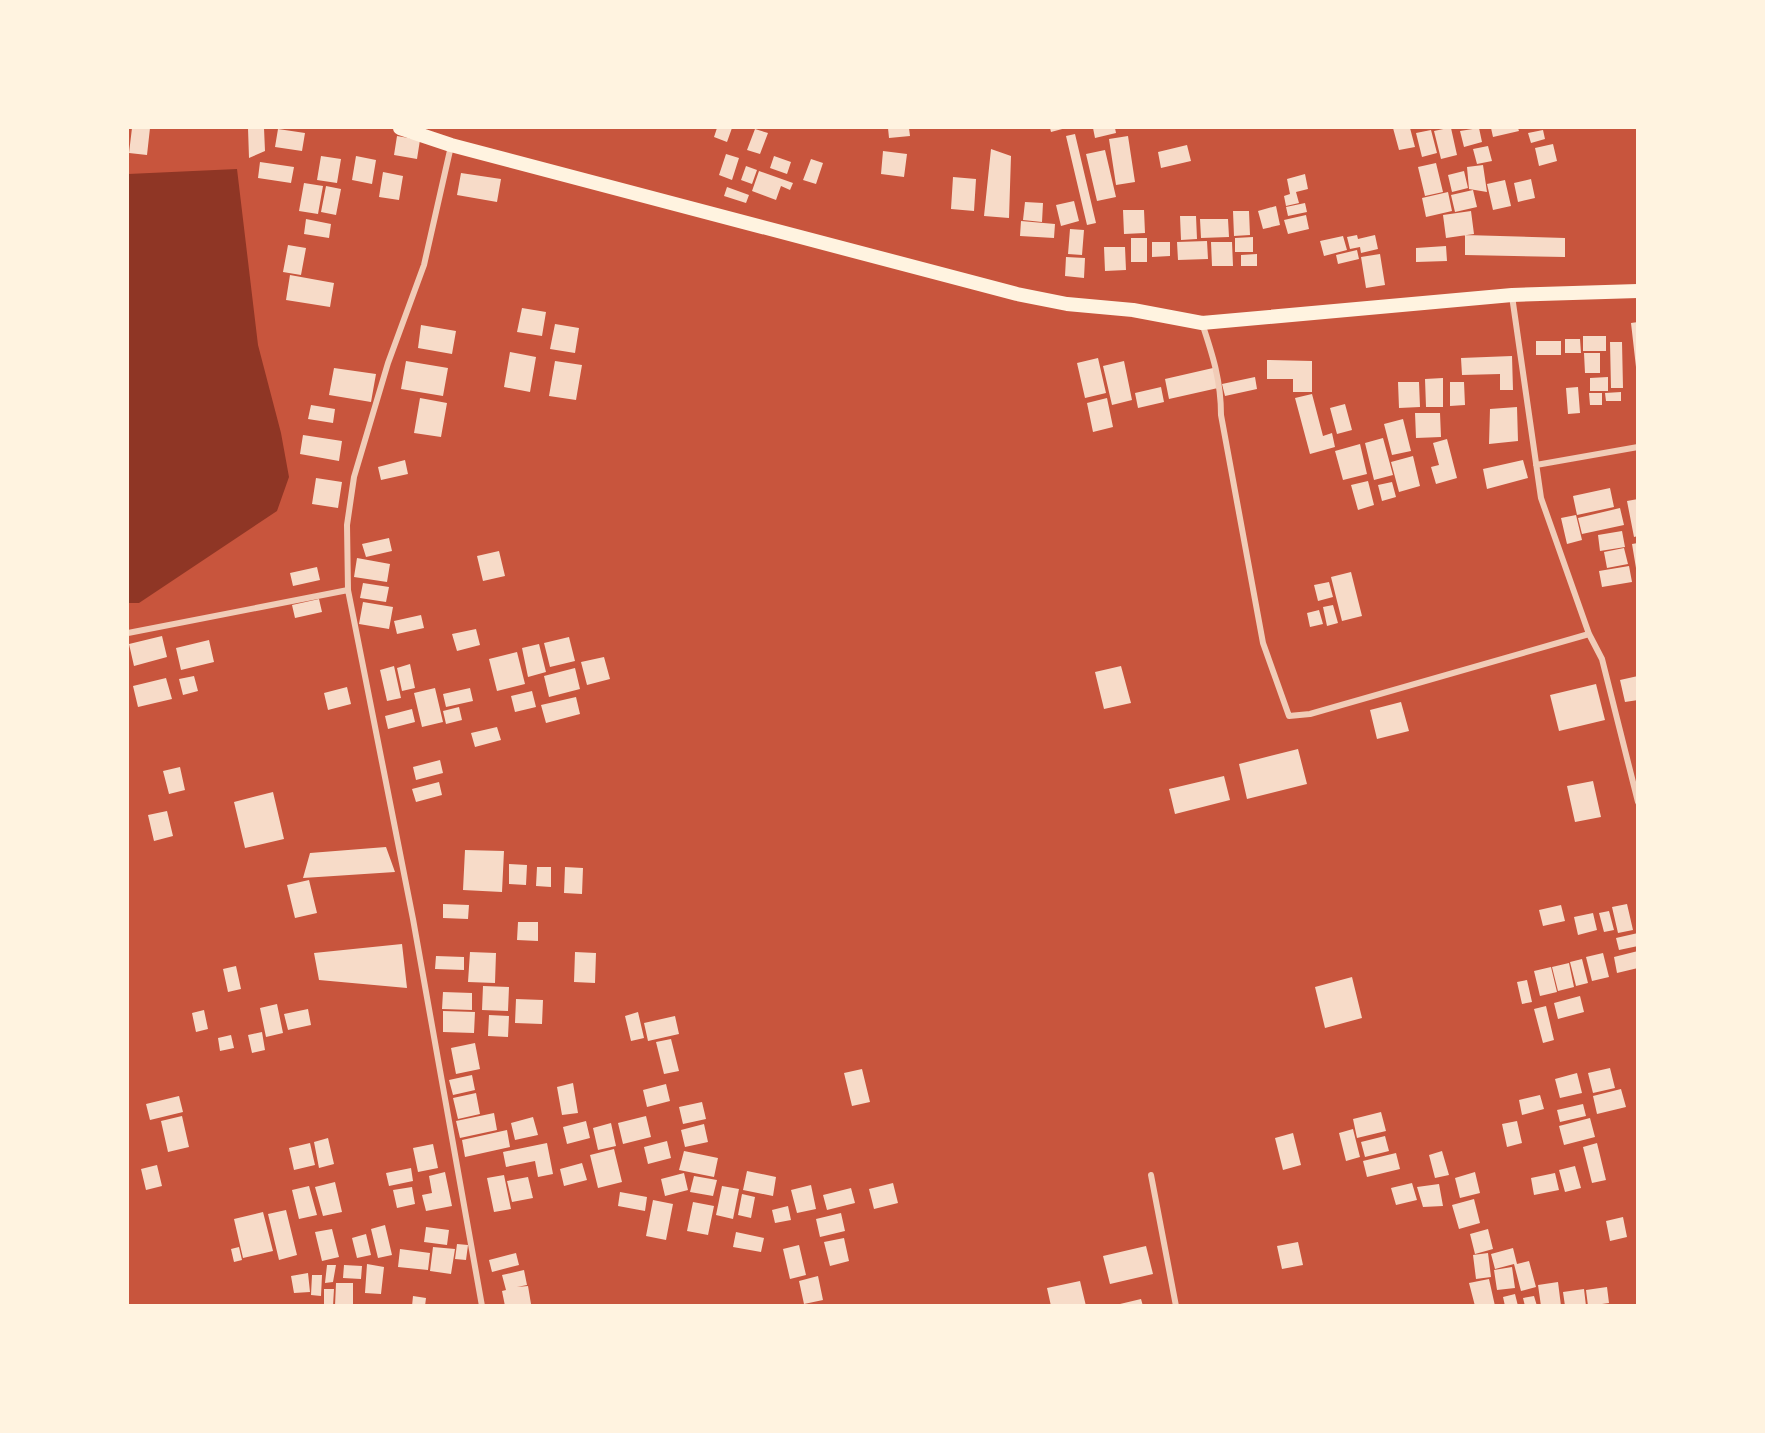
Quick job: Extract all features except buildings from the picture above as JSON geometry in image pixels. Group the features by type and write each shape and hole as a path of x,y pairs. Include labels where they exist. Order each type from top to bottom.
{"highway":[{"path":"400,128 451,145 1017,294 1067,304 1133,310 1202,323 1512,295 1638,291"}],"street":[{"path":"451,145 424,265 388,363 354,477 347,525 348,590 413,919 482,1305"},
{"path":"1512,295 1541,498 1589,634 1602,659 1638,802"},
{"path":"1202,323 1218,370 1221,415 1263,643 1289,716 1310,714 1589,634"},
{"path":"1536,465 1638,447"},
{"path":"128,633 348,590"},
{"path":"1151,1176 1176,1305"}],"shaded area":[{"path":"237,169 258,345 281,433 289,477 277,511 139,603 128,603 128,174"}]}
